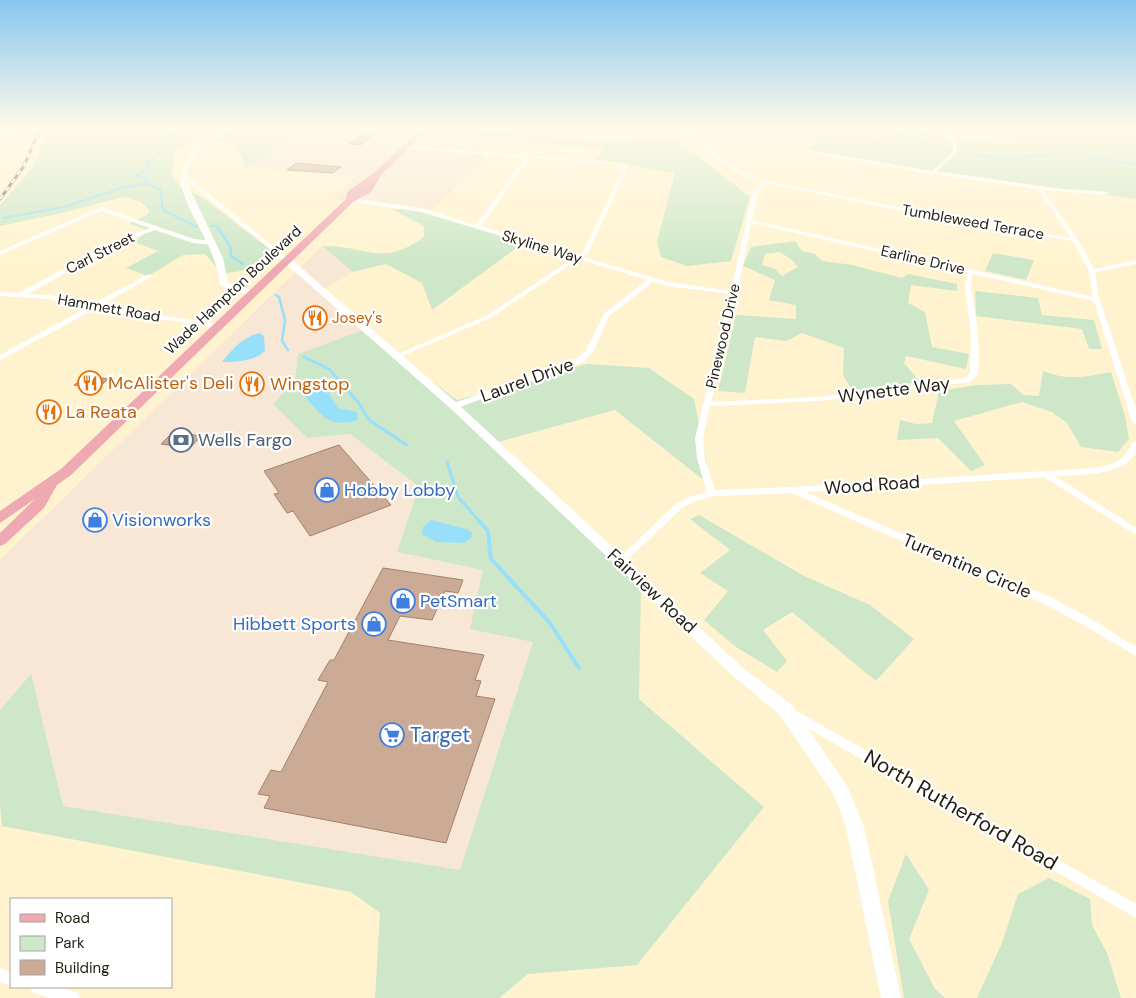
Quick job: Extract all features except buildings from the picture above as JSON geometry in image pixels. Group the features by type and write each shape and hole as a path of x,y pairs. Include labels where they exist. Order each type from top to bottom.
{"main road":[{"name":"Wade Hampton Boulevard","path":"0,518 19,502 50,484 288,261 350,200 365,194 374,185 378,175"},
{"name":"Wade Hampton Boulevard","path":"0,541 38,505 50,484"}],"street":[{"path":"477,227 515,175"},
{"path":"398,356 488,316 585,253 623,175"},
{"name":"Tumbleweed Terrace","path":"744,175 764,182 989,227 1074,240"},
{"path":"943,175 1040,189 1106,193"},
{"path":"184,176 184,188 222,264 224,284 252,293"},
{"path":"184,176 288,261"},
{"name":"Pinewood Drive","path":"712,493 698,445 755,195 764,182"},
{"path":"1040,189 1092,271 1097,300 1136,422"},
{"name":"Skyline Way","path":"350,200 413,208 685,288 733,292"},
{"path":"0,253 101,209 193,240 212,243"},
{"name":"Earline Drive","path":"749,221 1097,300"},
{"name":"Carl Street","path":"21,296 117,242 154,228"},
{"name":"Fairview Road","path":"288,261 454,406 738,672 786,710 830,771 849,807 874,908 891,998"},
{"path":"1092,271 1136,262"},
{"name":"Wynette Way","path":"708,404 819,399 967,380 974,374 975,364 973,316 968,280 971,271"},
{"path":"0,358 149,276"},
{"name":"Laurel Drive","path":"454,406 581,360 588,354 606,315 652,279"},
{"name":"Hammett Road","path":"0,294 49,297 92,306 218,326"},
{"name":"Wood Road","path":"620,562 679,506 692,499 712,493 794,490 1046,474 1113,467 1128,459 1136,444"},
{"path":"1046,474 1136,532"},
{"name":"Turrentine Circle","path":"794,490 1044,599 1084,620 1136,652"},
{"name":"North Rutherford Road","path":"786,710 1136,911"},
{"path":"40,988 73,998"}],"shaded area":[{"path":"337,175 469,175 430,211 333,199 357,176"},
{"path":"322,246 353,272 319,292 363,330 298,354 295,379 273,404 307,438 350,434 419,488 397,552 483,570 533,642 460,870 63,806 31,675 0,710 0,560"}],"green space":[{"path":"26,175 172,175 181,187 202,197 271,250 247,270 222,274 205,254 183,255 148,276 126,268 158,251 134,242 147,231 129,223 147,215 149,210 141,202 123,197 66,212 0,226 0,205"},
{"path":"675,175 721,175 750,197 731,261 687,266 661,257 657,242"},
{"path":"959,175 1136,175 1136,199"},
{"path":"391,209 430,211 526,241 432,310 422,283 386,264 353,272 322,246 385,253 409,246 424,237 424,226"},
{"path":"795,241 802,251 815,254 822,261 852,265 902,278 908,274 957,284 957,291 911,285 908,303 925,312 932,347 969,354 966,369 906,356 904,363 920,382 852,390 843,375 844,348 802,333 786,341 755,337 745,393 718,391 736,315 796,319 796,305 769,300 775,280 743,266 751,247","holes":["780,252 792,260 798,267 782,276 775,269 762,265 765,254"]},
{"path":"993,253 1034,260 1026,280 985,271"},
{"path":"975,291 1038,298 1042,315 1094,320 1102,349 1089,349 1082,329 976,316"},
{"path":"363,330 457,400 587,364 649,368 694,399 711,486 615,410 494,443 641,585 639,699 764,807 637,965 528,974 499,998 375,998 380,913 351,892 2,826 0,804 0,710 31,674 63,806 460,870 533,642 470,629 483,570 397,552 419,487 350,434 307,438 273,404 295,379 298,354"},
{"path":"1043,371 1069,377 1085,377 1111,372 1125,416 1129,439 1118,452 1081,447 1067,423 1052,412 1022,402 954,421 985,465 971,471 938,438 897,440 900,420 916,424 932,423 939,391 977,385 1011,384 1024,395 1039,396"},
{"path":"699,515 804,576 870,605 914,639 876,681 792,612 763,630 787,661 777,672 736,647 704,620 728,591 700,573 730,550 690,519"},
{"path":"906,854 929,890 909,939 935,989 945,998 904,998 888,901"},
{"path":"1049,878 1090,899 1092,925 1107,953 1121,998 977,998 1002,943 1018,894"}],"water":[{"path":"260,333 264,336 265,351 256,357 245,360 222,362 234,348 248,337"},
{"path":"319,388 328,392 338,408 357,412 358,420 340,423 333,422 322,415 305,397 307,390"},
{"path":"431,520 467,529 472,532 471,538 464,543 436,542 422,534 423,527"}],"waterway":[{"path":"138,175 135,176 147,178 144,183 160,189 163,210 197,227"},
{"path":"3,218 64,207 124,187 145,184"},
{"path":"212,226 217,226 219,229"},
{"path":"218,228 230,246 231,256 243,264"},
{"path":"276,295 279,297 285,320 282,341 288,350"},
{"path":"307,358 304,357 329,369 358,402 369,420 407,445"},
{"path":"447,462 458,497 481,523"},
{"path":"479,521 488,531 491,559 550,623 579,668"}],"railway":[{"path":"0,199 18,175"}],"place":[{"name":"Josey's","path":"315,318"},
{"name":"McAlister's Deli","path":"90,383"},
{"name":"Wingstop","path":"252,384"},
{"name":"La Reata","path":"49,412"},
{"name":"Wells Fargo","path":"181,440"},
{"name":"Hobby Lobby","path":"327,490"},
{"name":"Visionworks","path":"95,520"},
{"name":"PetSmart","path":"403,601"},
{"name":"Hibbett Sports","path":"374,624"},
{"name":"Target","path":"392,735"}]}
